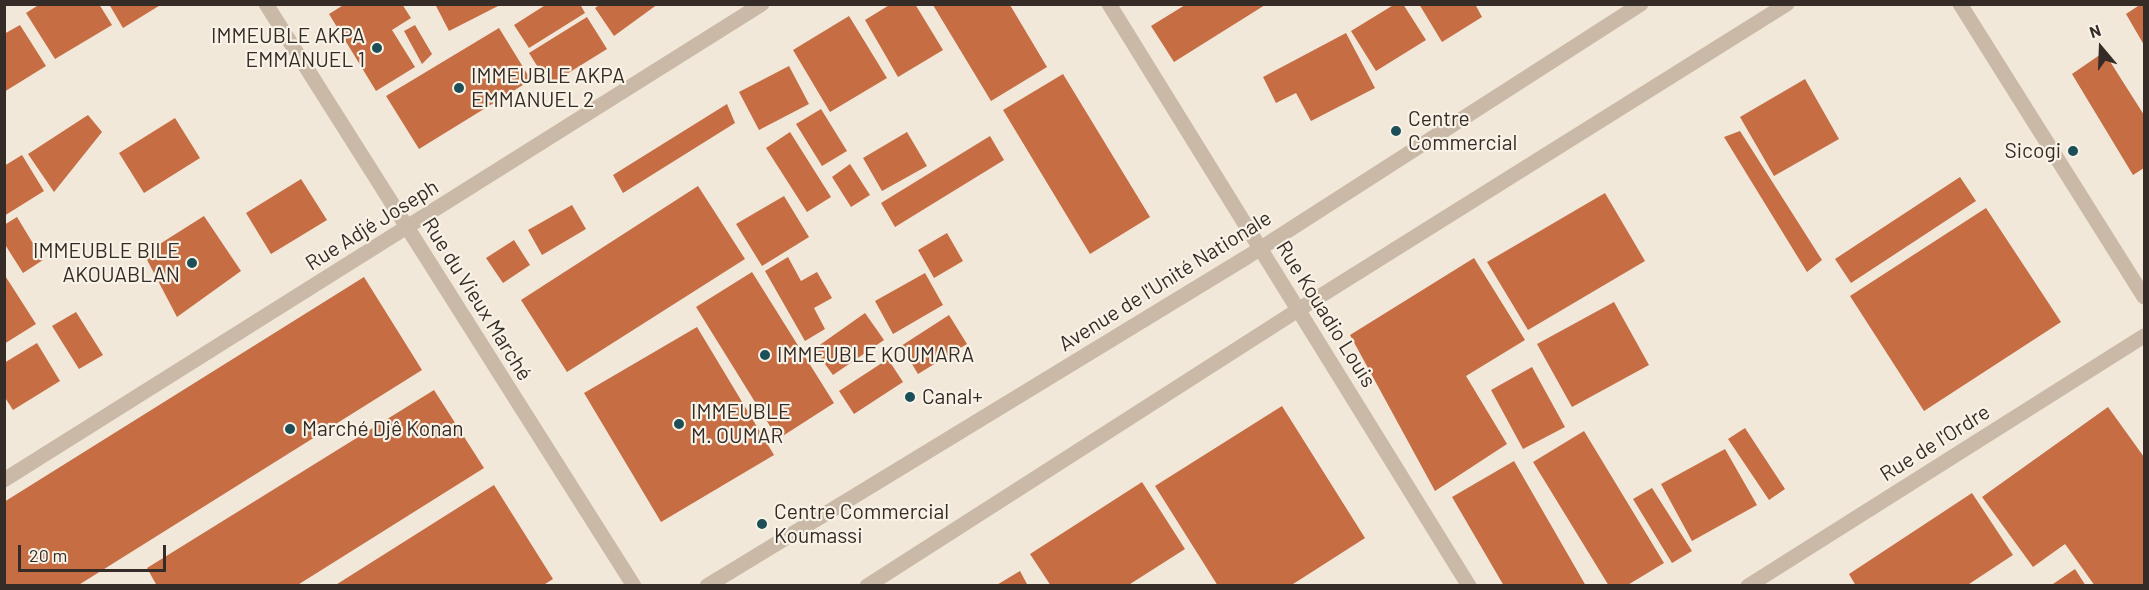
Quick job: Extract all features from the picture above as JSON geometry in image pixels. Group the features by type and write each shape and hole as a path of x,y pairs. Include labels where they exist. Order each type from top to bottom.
{"street":[{"name":"Rue du Vieux Marché","path":"266,4 634,585"},
{"name":"Rue Adjé Joseph","path":"4,480 762,4"},
{"name":"Rue Kouadio Louis","path":"1109,4 1468,585"},
{"name":"Avenue de l'Unité Nationale","path":"707,585 1260,248 1641,4"},
{"path":"867,585 1298,310 1787,4"},
{"path":"1960,4 2145,297"},
{"name":"Rue de l'Ordre","path":"1748,585 2145,336"}],"building":[{"path":"40,4 99,4 112,25 55,59 26,13"},
{"path":"109,4 162,4 123,28"},
{"name":"IMMEUBLE AKPA EMMANUEL 1","path":"345,4 402,4 411,18 392,30 415,67 376,91 329,14"},
{"path":"435,4 502,4 449,31"},
{"path":"547,4 580,4 585,13 529,48 514,25"},
{"path":"601,4 658,4 614,36 595,8"},
{"path":"891,4 915,4 943,50 898,77 865,20"},
{"path":"1395,4 1403,4 1426,40 1376,71 1351,31"},
{"path":"1419,4 1475,4 1482,17 1442,42"},
{"path":"2144,4 2144,45 2126,14"},
{"path":"933,5 1010,5 1047,67 991,101"},
{"path":"1185,5 1265,5 1174,62 1151,26"},
{"path":"849,16 887,78 830,112 793,50"},
{"path":"587,17 607,49 549,85 529,53"},
{"path":"20,25 46,66 4,92 4,34"},
{"path":"415,25 432,54 422,64 404,31"},
{"name":"IMMEUBLE AKPA EMMANUEL 2","path":"499,28 531,80 419,149 386,96"},
{"path":"1346,33 1375,88 1311,121 1296,93 1276,103 1263,77"},
{"path":"2104,52 2144,115 2144,168 2133,175 2072,74"},
{"path":"789,66 809,104 759,130 739,92"},
{"path":"1063,74 1150,217 1090,254 1003,110"},
{"path":"1805,79 1839,139 1774,176 1740,117"},
{"path":"727,104 735,123 623,193 613,175"},
{"path":"821,109 847,151 822,166 796,124"},
{"path":"88,115 102,132 54,192 28,154"},
{"path":"175,118 200,158 144,193 119,153"},
{"path":"1740,131 1822,260 1807,272 1724,137"},
{"path":"790,132 831,197 807,212 766,148"},
{"path":"907,132 927,166 882,191 863,158"},
{"path":"990,136 1004,160 895,227 881,203"},
{"path":"22,155 44,191 4,216 4,166"},
{"path":"850,164 870,195 851,207 832,177"},
{"path":"1960,177 1976,201 1851,283 1835,259"},
{"path":"301,179 327,220 271,254 246,213"},
{"path":"698,186 745,259 567,372 521,300"},
{"path":"1605,193 1645,261 1528,330 1487,262"},
{"path":"784,196 809,237 762,266 736,224"},
{"path":"572,205 586,229 542,255 528,230"},
{"path":"1986,208 2061,322 1924,411 1850,296"},
{"name":"IMMEUBLE BILE AKOUABLAN","path":"204,216 241,271 177,317 144,254"},
{"path":"17,217 43,260 23,273 4,243 4,225"},
{"path":"947,233 963,261 934,278 918,250"},
{"path":"514,240 530,265 503,283 486,258"},
{"path":"788,257 801,281 817,272 832,298 814,308 825,329 805,341 765,271"},
{"path":"1474,258 1525,340 1466,376 1507,444 1435,491 1350,335"},
{"name":"IMMEUBLE KOUMARA","path":"752,272 834,403 778,439 696,307"},
{"path":"925,273 943,305 893,334 875,301"},
{"path":"4,274 36,324 4,344"},
{"path":"364,277 422,370 77,586 4,586 4,502"},
{"path":"1614,302 1649,365 1572,407 1537,344"},
{"path":"76,312 103,355 79,369 52,326"},
{"path":"865,313 884,340 833,375 814,349"},
{"path":"949,315 967,344 918,374 901,346"},
{"name":"IMMEUBLE M. OUMAR","path":"697,327 774,455 661,522 584,393"},
{"path":"37,343 60,381 13,410 4,396 4,363"},
{"path":"888,359 903,382 854,414 839,391"},
{"path":"1532,367 1565,427 1523,449 1491,390"},
{"path":"434,390 484,468 296,586 157,586 147,568"},
{"path":"1282,406 1365,538 1290,586 1218,586 1155,486"},
{"path":"2108,407 2144,457 2144,586 2095,586 2065,544 2033,567 1982,497"},
{"path":"1745,428 1785,489 1769,500 1728,439"},
{"path":"1584,431 1664,563 1626,586 1609,586 1533,462"},
{"path":"1725,449 1757,505 1692,541 1661,484"},
{"path":"1514,461 1586,586 1504,586 1452,497"},
{"path":"1142,482 1185,549 1127,586 1051,586 1030,554"},
{"path":"494,485 553,579 542,586 334,586"},
{"path":"1652,488 1692,551 1672,563 1633,499"},
{"path":"1972,493 2013,555 1966,586 1856,586 1849,574"},
{"path":"2075,569 2086,586 2050,586"},
{"path":"1020,571 1028,586 995,586"}],"place":[{"name":"IMMEUBLE AKPA EMMANUEL 1","path":"377,48"},
{"name":"IMMEUBLE AKPA EMMANUEL 2","path":"459,88"},
{"name":"Centre Commercial","path":"1396,131"},
{"name":"Sicogi","path":"2073,151"},
{"name":"IMMEUBLE BILE AKOUABLAN","path":"192,263"},
{"name":"IMMEUBLE KOUMARA","path":"765,355"},
{"name":"Canal+","path":"910,397"},
{"name":"IMMEUBLE M. OUMAR","path":"679,424"},
{"name":"Marché Djê Konan","path":"290,429"},
{"name":"Centre Commercial Koumassi","path":"762,524"}]}
